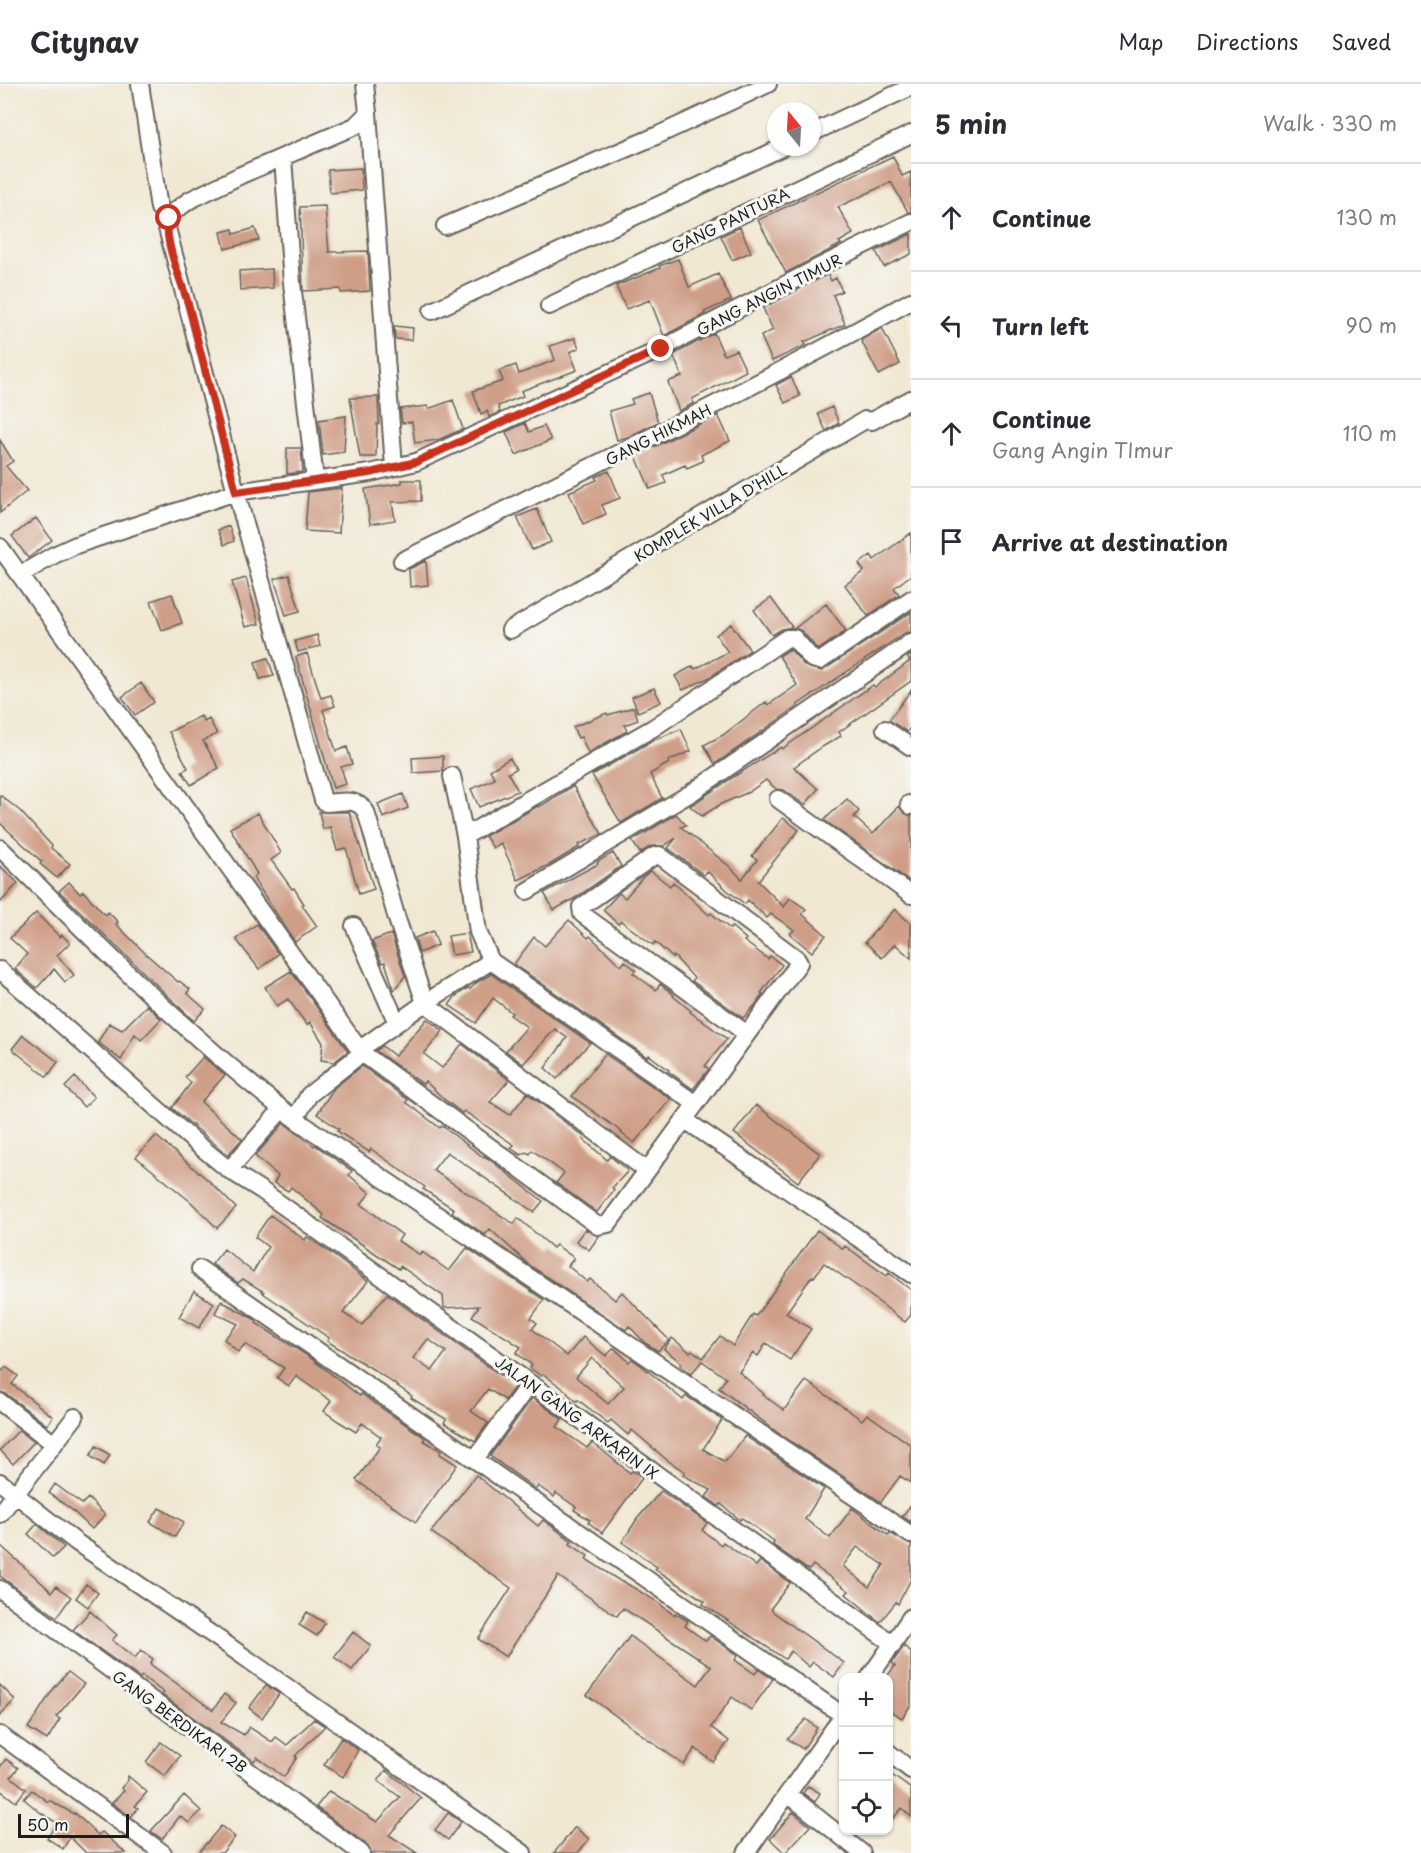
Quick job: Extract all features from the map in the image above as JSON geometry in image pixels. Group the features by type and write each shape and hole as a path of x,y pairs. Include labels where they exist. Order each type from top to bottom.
{"street":[{"path":"140,84 159,208 169,218"},
{"path":"365,84 394,466"},
{"path":"445,226 646,141 768,84"},
{"path":"821,130 911,87"},
{"path":"368,113 348,129 208,190 180,206 169,218 167,228 171,245 236,492 323,800 326,802 355,801 366,812 397,919 425,1003 646,1170"},
{"name":"GANG PANTURA","path":"549,306 911,134"},
{"path":"432,311 767,154"},
{"path":"283,158 292,283 315,480"},
{"name":"GANG ANGIN TIMUR","path":"20,575 76,545 236,492 370,473 416,462 661,349 911,222"},
{"name":"GANG HIKMAH","path":"402,561 614,456 831,345 911,301"},
{"name":"KOMPLEK VILLA D'HILL","path":"510,630 866,420 872,421 911,399"},
{"path":"0,547 360,1051 598,1227 608,1224 799,965 796,958 659,855 654,855 581,907 582,914 747,1034"},
{"path":"465,836 653,728 788,637 794,638 815,661 822,661 911,599"},
{"path":"527,891 691,793 911,642"},
{"path":"885,729 911,747"},
{"path":"452,776 465,836 478,932 491,961 696,1104"},
{"path":"778,799 911,895"},
{"path":"0,848 124,969 236,1072 288,1114 911,1535"},
{"path":"354,926 397,1023"},
{"path":"229,1170 360,1051 425,1003 491,961"},
{"name":"JALAN GANG ARKARIN IX","path":"0,970 229,1170 261,1190 893,1644"},
{"path":"685,1120 911,1274"},
{"path":"200,1269 839,1712"},
{"path":"475,1459 530,1383"},
{"path":"0,1402 53,1443"},
{"path":"0,1514 75,1417"},
{"path":"0,1482 76,1542 524,1853"},
{"name":"GANG BERDIKARI 2B","path":"0,1589 361,1853"},
{"path":"872,1673 911,1617"},
{"path":"746,1853 839,1721"},
{"path":"0,1735 163,1853"},
{"path":"893,1756 911,1770"},
{"path":"788,1794 862,1853"}],"building":[{"path":"893,156 902,176 911,172 911,212 908,212 891,182 838,207 853,234 839,242 841,244 786,273 758,220"},
{"path":"361,168 362,190 330,193 328,170"},
{"path":"325,206 329,252 368,251 370,291 341,293 340,289 303,291 300,207"},
{"path":"740,227 751,252 732,260 721,236"},
{"path":"255,228 259,240 225,249 221,232 233,229 234,234"},
{"path":"911,234 911,254 884,267 876,251"},
{"path":"678,259 689,287 718,274 731,300 704,312 705,314 664,336 650,300 626,309 616,286"},
{"path":"272,269 273,288 240,290 239,271"},
{"path":"828,274 831,281 836,278 842,291 833,295 845,324 804,342 806,345 772,361 761,336 773,330 763,308"},
{"path":"394,326 413,328 412,340 395,339"},
{"path":"882,328 900,364 879,375 861,340"},
{"path":"714,333 724,355 736,350 746,371 692,399 694,403 679,411 668,382 682,376 673,355"},
{"path":"575,338 579,348 570,352 577,370 521,391 523,396 498,406 500,412 489,417 487,411 481,414 473,391 503,381 499,371 516,365 519,374 555,360 550,346"},
{"path":"791,377 800,396 785,403 776,385"},
{"path":"649,393 658,422 617,440 609,411 633,404 631,399"},
{"path":"378,397 379,424 377,424 376,457 360,457 350,398"},
{"path":"453,400 463,429 438,440 415,443 412,422 402,423 400,409 428,406 428,409"},
{"path":"832,407 839,423 826,431 818,414"},
{"path":"718,415 730,441 701,455 703,461 687,468 685,465 663,475 666,483 650,489 636,456"},
{"path":"346,416 344,452 323,455 319,420"},
{"path":"525,423 529,432 544,426 551,440 516,455 506,432"},
{"path":"0,440 13,461 6,466 27,491 0,513"},
{"path":"287,448 301,448 303,472 287,474"},
{"path":"609,471 620,498 602,505 606,514 583,524 569,492 597,480 595,477"},
{"path":"402,480 421,480 421,501 392,502 395,520 370,524 365,489 402,483"},
{"path":"342,488 339,533 305,531 308,492"},
{"path":"537,509 551,542 532,550 517,517"},
{"path":"36,518 52,540 28,558 12,536"},
{"path":"229,526 234,541 224,545 218,530"},
{"path":"911,533 911,575 894,588 899,594 868,616 845,585 864,571 859,564 871,555 874,560"},
{"path":"426,561 428,585 410,587 409,569"},
{"path":"289,575 300,611 286,615 274,579"},
{"path":"246,578 259,624 245,627 232,582"},
{"path":"172,594 182,623 162,630 151,601"},
{"path":"771,598 792,627 782,629 772,635 754,610"},
{"path":"826,604 846,631 818,650 802,631 795,628"},
{"path":"911,612 911,632 905,633 797,705 715,764 704,745 723,735 766,702 768,705 797,685 779,656 790,649 805,666 822,671"},
{"path":"731,624 750,650 710,677 683,690 675,676 693,666 695,669 728,652 716,635"},
{"path":"317,635 320,646 298,652 295,641"},
{"path":"307,653 321,698 331,695 335,706 323,710 336,751 347,747 352,764 341,767 346,784 333,788 296,657"},
{"path":"911,655 911,681 839,732 841,736 794,767 818,789 805,805 784,790 776,789 766,780 749,792 721,804 702,816 690,806 781,747 782,749 873,685 875,687 910,661 907,657"},
{"path":"268,658 274,676 260,679 255,662"},
{"path":"141,683 154,702 135,715 122,697"},
{"path":"654,688 661,702 638,712 632,697"},
{"path":"911,690 911,727 907,732 889,720"},
{"path":"634,707 638,720 624,725 627,731 588,753 581,737 578,738 573,727 607,713 608,715"},
{"path":"201,716 204,722 209,719 217,734 203,741 219,768 191,785 182,771 188,768 169,732"},
{"path":"681,729 691,751 668,761 669,763 650,774 662,798 621,823 592,775 652,741"},
{"path":"443,756 443,771 413,773 412,758"},
{"path":"510,758 516,769 508,773 518,791 479,807 471,789 495,779 490,770"},
{"path":"573,786 602,834 578,845 579,847 551,864 518,880 501,843 493,848 485,836"},
{"path":"403,794 408,808 383,818 378,804"},
{"path":"0,795 20,811 52,846 51,848 70,864 57,878 0,823"},
{"path":"847,799 859,811 854,817 873,834 899,806 904,813 911,816 911,882 824,820"},
{"path":"319,812 349,812 374,889 359,894 346,848 337,850 330,827 323,829"},
{"path":"258,813 281,853 271,860 292,889 294,888 304,904 302,905 317,926 295,942 253,878 257,874 230,828"},
{"path":"676,814 686,825 681,827 742,879 757,860 752,856 783,818 799,830 758,881 784,907 790,898 806,909 802,914 826,935 812,952 790,934 794,930 771,914 767,918 748,900 745,904 707,871 704,875 668,848 676,838 664,846 651,846 640,853 632,841"},
{"path":"613,853 621,866 554,910 544,893 598,864 597,862"},
{"path":"0,866 18,883 0,903"},
{"path":"651,871 670,886 673,882 709,915 711,913 730,929 732,927 746,939 744,941 768,959 770,956 782,965 761,993 763,994 756,1004 743,1018 692,981 694,978 674,956 673,958 655,942 653,945 621,921 618,924 603,910 619,893 625,898"},
{"path":"69,882 80,894 83,891 105,915 108,912 118,922 116,924 146,954 178,982 190,989 187,993 205,1009 194,1021 59,891"},
{"path":"895,909 911,924 911,958 895,944 882,958 865,942"},
{"path":"36,913 60,937 62,935 70,943 57,955 74,975 65,982 54,969 37,988 15,969 27,954 10,938"},
{"path":"569,920 588,938 590,936 621,966 625,961 636,970 633,973 656,990 660,984 690,1012 727,1039 705,1066 709,1069 693,1089 649,1055 647,1057 514,964 534,937 545,946"},
{"path":"257,924 278,954 259,969 236,939"},
{"path":"433,931 438,945 419,953 415,938"},
{"path":"467,933 471,952 452,955 448,936"},
{"path":"391,934 405,976 394,990 385,962 382,963 372,941"},
{"path":"291,971 348,1051 334,1062 321,1060 323,1043 310,1022 307,1025 288,999 277,1006 265,987"},
{"path":"491,974 590,1043 557,1079 545,1068 567,1038 555,1029 523,1064 506,1051 527,1027 510,1015 512,1013 493,998 476,1023 449,1005 455,997"},
{"path":"147,1005 161,1019 141,1040 135,1034 121,1060 98,1042 109,1023 122,1030"},
{"path":"427,1019 443,1031 424,1054 442,1068 462,1044 509,1080 490,1102 510,1115 527,1093 584,1137 583,1139 607,1160 610,1156 628,1171 612,1188 614,1190 597,1212 556,1183 564,1173 532,1150 530,1154 526,1152 521,1155 511,1148 514,1145 464,1111 462,1113 425,1081 423,1084 376,1051 382,1046 395,1056"},
{"path":"23,1035 58,1062 47,1077 12,1049"},
{"path":"605,1054 671,1099 634,1143 572,1096"},
{"path":"203,1057 225,1075 201,1102 242,1139 228,1155 172,1108 191,1083 185,1077"},
{"path":"362,1066 408,1100 406,1102 440,1128 442,1126 483,1157 489,1159 543,1201 534,1212 447,1152 433,1170 514,1224 518,1218 553,1248 556,1245 574,1258 568,1266 587,1282 590,1279 615,1300 622,1292 669,1340 658,1351 645,1343 629,1326 626,1330 528,1264 490,1229 485,1235 452,1212 454,1209 423,1189 425,1187 371,1149 369,1152 337,1131 339,1129 317,1114 334,1088"},
{"path":"75,1077 94,1097 84,1107 65,1087"},
{"path":"756,1105 820,1154 798,1182 734,1133"},
{"path":"284,1123 352,1171 349,1175 370,1193 361,1204 402,1235 398,1241 420,1255 422,1252 449,1271 467,1248 544,1300 531,1318 537,1323 532,1329 567,1356 583,1337 606,1356 614,1348 629,1362 632,1359 643,1367 683,1400 686,1396 722,1420 703,1449 725,1462 745,1436 824,1489 805,1519 830,1538 852,1508 888,1535 890,1533 911,1545 911,1579 898,1604 896,1602 880,1622 846,1594 849,1591 813,1565 809,1570 804,1567 773,1545 774,1541 742,1518 740,1520 721,1504 719,1506 706,1497 711,1490 683,1475 685,1472 632,1430 628,1435 611,1420 608,1423 543,1374 541,1376 530,1368 532,1365 516,1353 521,1347 472,1316 479,1306 444,1308 443,1296 400,1266 399,1269 322,1218 324,1215 291,1187 288,1191 274,1183 278,1176 255,1156","holes":["592,1358 624,1387 608,1404 576,1377","857,1547 884,1565 869,1587 843,1566"]},
{"path":"156,1136 209,1181 236,1208 217,1228 191,1202 136,1157"},
{"path":"270,1215 305,1240 307,1237 322,1247 368,1281 343,1313 362,1325 387,1294 515,1386 505,1400 488,1389 471,1411 488,1423 475,1441 444,1423 446,1419 327,1341 329,1338 264,1292 243,1279 238,1283 212,1264 224,1249 253,1272 268,1247 255,1237","holes":["428,1339 446,1352 432,1371 413,1358"]},
{"path":"585,1229 599,1236 589,1250 576,1241"},
{"path":"817,1230 843,1249 845,1246 887,1276 889,1273 911,1290 911,1315 905,1322 824,1263 786,1313 811,1329 790,1360 766,1343 758,1356 753,1353 739,1372 763,1395 784,1410 806,1381 862,1420 867,1414 911,1445 911,1483 900,1476 881,1502 777,1432 719,1388 726,1378 702,1361 691,1374 680,1365 682,1363 664,1349 672,1338 690,1352 692,1350 703,1358 720,1336 733,1346 753,1314 756,1316"},
{"path":"194,1291 214,1303 199,1328 179,1317"},
{"path":"221,1301 254,1319 256,1323 309,1357 360,1396 361,1394 425,1438 423,1440 441,1451 440,1454 457,1465 416,1522 356,1480 380,1447 376,1444 381,1437 362,1423 356,1432 338,1421 324,1411 331,1401 296,1376 289,1386 277,1378 284,1368 245,1344 238,1352 224,1339 238,1324 215,1313"},
{"path":"6,1367 18,1376 12,1384 53,1417 47,1425 6,1394 0,1392 0,1373"},
{"path":"532,1398 562,1419 557,1427 587,1448 592,1442 630,1473 632,1471 643,1477 602,1533 588,1522 590,1520 574,1510 576,1507 556,1493 554,1497 538,1486 536,1489 490,1456"},
{"path":"19,1430 34,1442 13,1464 0,1450"},
{"path":"96,1446 110,1455 104,1465 90,1456"},
{"path":"476,1475 538,1526 543,1520 572,1541 570,1544 588,1556 586,1559 656,1601 674,1615 675,1613 688,1621 685,1626 706,1641 710,1636 738,1655 735,1660 755,1674 758,1669 773,1679 751,1710 732,1697 711,1727 729,1741 713,1762 695,1748 684,1765 587,1695 630,1636 698,1685 711,1666 623,1608 617,1616 558,1576 506,1657 478,1639 511,1588 431,1532"},
{"path":"55,1484 82,1504 88,1498 105,1515 92,1529 49,1493"},
{"path":"661,1491 707,1523 702,1530 721,1545 723,1542 756,1566 760,1561 790,1583 771,1608 772,1611 844,1663 834,1677 813,1662 809,1667 791,1651 785,1659 703,1604 705,1601 655,1569 657,1567 622,1542 637,1519"},
{"path":"911,1505 911,1522 902,1516"},
{"path":"159,1508 184,1522 175,1537 150,1522"},
{"path":"37,1524 64,1547 53,1558 28,1534"},
{"path":"0,1545 52,1592 56,1586 71,1597 57,1617 0,1576"},
{"path":"86,1584 98,1593 88,1607 76,1598"},
{"path":"90,1611 117,1635 112,1640 135,1658 141,1650 153,1659 150,1664 213,1710 224,1694 236,1703 221,1722 244,1735 249,1727 272,1742 276,1737 287,1745 314,1719 325,1726 295,1756 297,1757 284,1777 257,1757 254,1761 162,1695 164,1693 142,1676 140,1678 73,1630"},
{"path":"307,1612 325,1623 317,1636 299,1625"},
{"path":"353,1632 371,1646 352,1670 334,1657"},
{"path":"904,1646 911,1652 911,1705 902,1718 893,1713 893,1673 890,1673 895,1666 892,1663"},
{"path":"68,1672 84,1684 56,1717 60,1719 47,1740 28,1728 54,1688"},
{"path":"0,1685 15,1700 0,1715"},
{"path":"266,1685 279,1694 262,1718 249,1708"},
{"path":"806,1719 817,1728 803,1749 788,1739"},
{"path":"341,1738 358,1750 343,1777 324,1765"},
{"path":"161,1742 180,1756 165,1776 146,1762"},
{"path":"6,1759 18,1768 11,1777 26,1789 16,1802 0,1790 0,1767"},
{"path":"386,1770 421,1798 389,1835 417,1853 371,1853 367,1845 316,1807 329,1791 377,1822 400,1797 378,1781"},
{"path":"128,1776 147,1792 135,1806 138,1808 131,1817 112,1803 124,1791 121,1788 128,1780"},
{"path":"893,1776 911,1789 911,1817 902,1808 893,1818"},
{"path":"808,1786 820,1793 815,1802 803,1793"},
{"path":"32,1790 48,1802 49,1800 75,1813 98,1835 102,1832 126,1853 86,1853 70,1837 63,1849 47,1838 57,1823 24,1799"},
{"path":"184,1795 201,1811 189,1823 180,1816 162,1839 151,1831"},
{"path":"793,1812 810,1826 785,1853 770,1839"},
{"path":"448,1813 461,1822 448,1840 435,1830"},
{"path":"221,1826 235,1837 222,1853 198,1853"},
{"path":"575,1827 589,1839 578,1853 554,1853"}],"route":[{"path":"169,218 167,228 171,245 236,492 370,473 416,462 661,349"}]}
